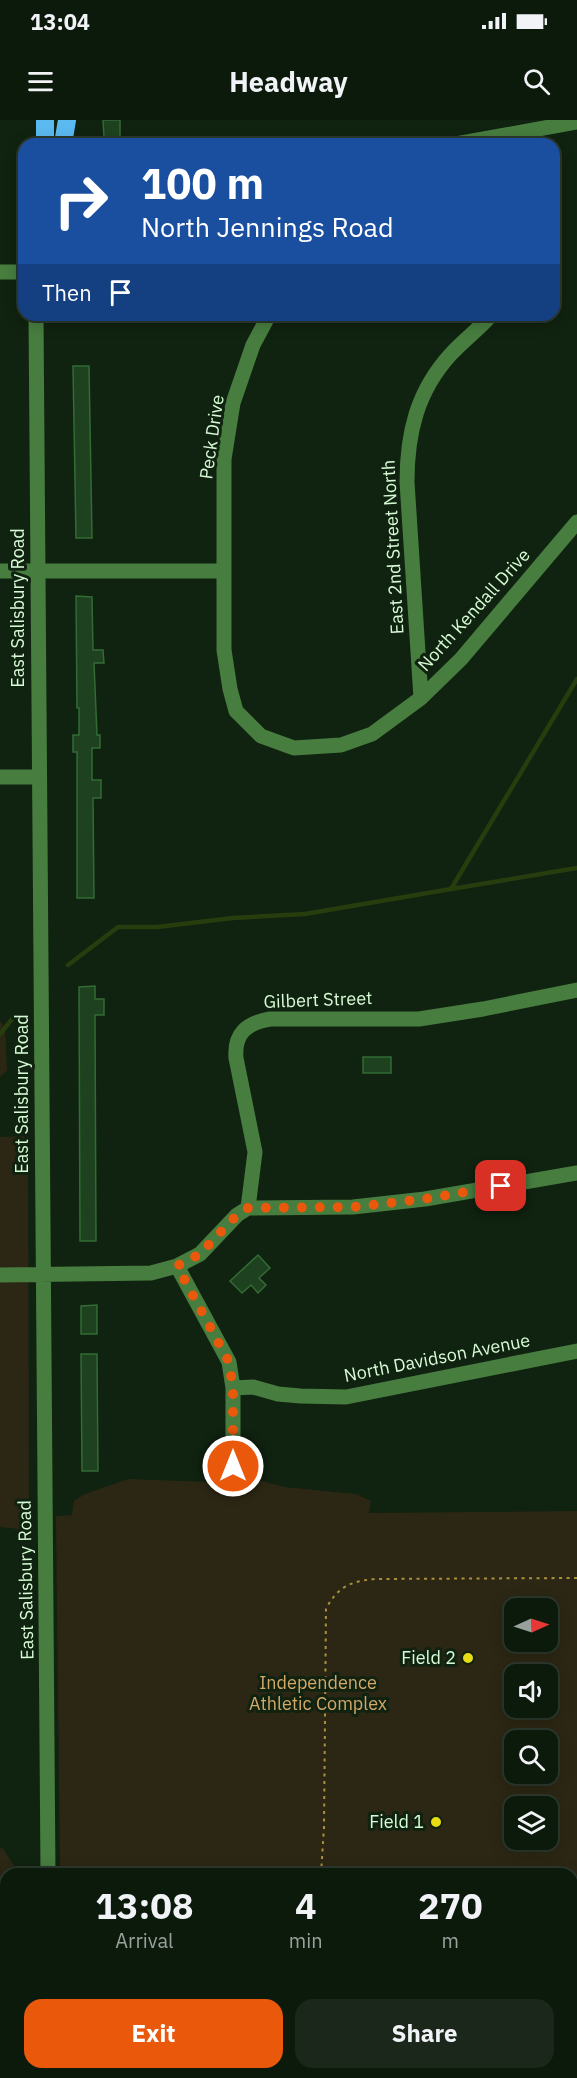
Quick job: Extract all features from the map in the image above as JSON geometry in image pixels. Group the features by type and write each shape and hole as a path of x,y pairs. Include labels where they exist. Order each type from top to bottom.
{"highway":[{"path":"45,120 45,138"},
{"path":"63,138 67,120"}],"street":[{"path":"60,120 62,138"},
{"path":"530,137 577,122"},
{"path":"0,272 18,272"},
{"name":"East Salisbury Road","path":"36,321 48,1868"},
{"name":"Peck Drive","path":"224,571 224,459 232,403 253,345 266,321"},
{"name":"East 2nd Street North","path":"421,698 407,451 413,420 429,384 450,355 485,321"},
{"name":"North Kendall Drive","path":"224,571 224,650 236,711 261,736 294,748 341,745 372,734 421,698 461,659 577,522"},
{"path":"0,571 224,571"},
{"path":"0,777 38,777"},
{"name":"Gilbert Street","path":"248,1208 255,1152 235,1046 243,1031 253,1022 270,1019 419,1018 483,1009 577,990"},
{"path":"0,1275 151,1273 177,1266 200,1254 237,1215 248,1208 353,1207 577,1173"},
{"path":"177,1266 229,1362 233,1388 233,1466"},
{"name":"North Davidson Avenue","path":"233,1388 253,1387 278,1394 300,1396 346,1397 577,1351"}],"path":[{"path":"321,1868 324,1827 326,1609 339,1590 357,1581 375,1579 577,1578"}],"green space":[{"path":"0,1021 5,1028 7,1070 0,1077"},
{"path":"28,1136 29,1530 0,1527 0,1137"},
{"name":"Independence Athletic Complex","path":"252,1478 284,1487 356,1494 371,1501 369,1513 577,1511 577,1868 60,1868 56,1516 72,1515 74,1501 85,1494 128,1479 210,1482"},
{"path":"2,1847 16,1868 0,1868 0,1849"}],"building":[{"path":"103,120 120,120 120,137 104,137"},
{"path":"73,366 89,366 92,538 76,538"},
{"path":"76,596 92,597 93,650 103,650 104,663 94,663 97,735 100,735 100,748 92,748 92,780 101,780 101,798 93,798 94,898 77,898 77,752 73,752 73,735 79,735"},
{"path":"95,986 95,999 104,999 104,1015 95,1015 96,1241 80,1241 79,987"},
{"path":"363,1057 391,1057 391,1073 363,1073"},
{"path":"258,1255 270,1268 259,1278 266,1285 258,1293 251,1285 242,1293 230,1281"},
{"path":"97,1305 97,1334 81,1334 81,1306"},
{"path":"81,1354 97,1354 98,1471 82,1471"}],"waterway":[{"path":"68,965 118,927 157,927 233,918 305,914 451,889 577,679"},
{"path":"451,889 577,868"},
{"path":"0,1034 13,1018"}],"place":[{"name":"Field 2","path":"468,1658"},
{"name":"Field 1","path":"436,1822"}],"route":[{"path":"233,1466 233,1388 229,1362 177,1266 200,1254 215,1241 237,1215 248,1208 353,1207 424,1199 501,1186"}]}
